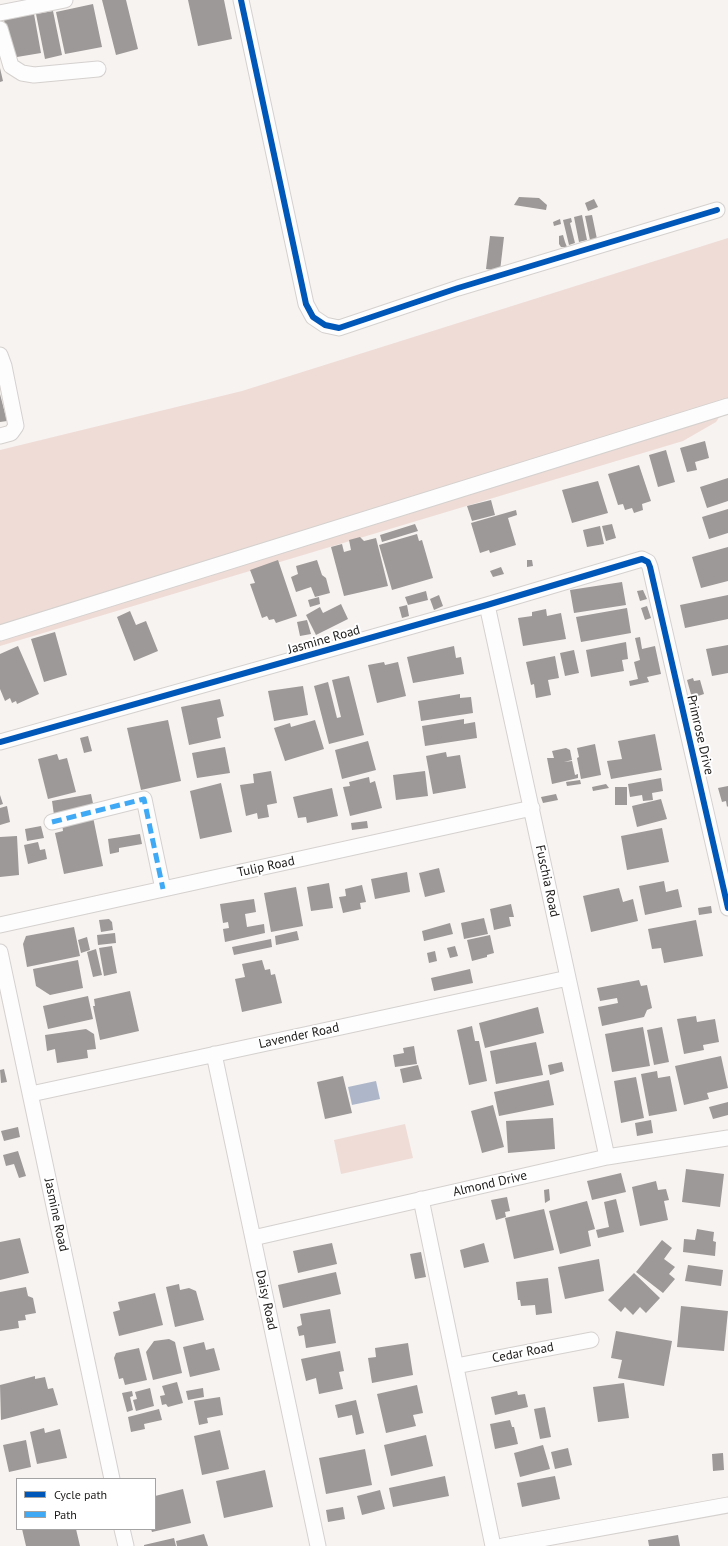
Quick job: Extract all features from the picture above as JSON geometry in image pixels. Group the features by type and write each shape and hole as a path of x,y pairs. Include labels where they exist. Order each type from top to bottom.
{"street":[{"path":"0,13 65,0"},
{"path":"241,0 306,304 313,317 324,326 339,328 458,288 717,210"},
{"path":"0,29 11,66 22,73 34,75 98,69"},
{"path":"0,355 4,366 16,426 11,433 0,436"},
{"path":"0,633 728,406"},
{"name":"Jasmine Road","path":"0,742 487,605 642,559 648,562 650,567"},
{"name":"Primrose Drive","path":"650,567 728,908"},
{"name":"Fuschia Road","path":"487,605 607,1157"},
{"path":"52,822 144,799 163,889"},
{"name":"Tulip Road","path":"0,925 532,808"},
{"name":"Jasmine Road","path":"0,952 112,1478"},
{"name":"Lavender Road","path":"31,1094 568,978"},
{"name":"Daisy Road","path":"214,1054 318,1546"},
{"name":"Almond Drive","path":"253,1238 607,1157 728,1138"},
{"path":"421,1199 493,1546"},
{"name":"Cedar Road","path":"456,1366 591,1340"},
{"path":"503,1546 728,1505"},
{"path":"122,1530 126,1546"}],"shaded area":[{"path":"728,238 728,404 716,422 683,441 0,646 0,450 242,391"},
{"path":"405,1124 413,1158 341,1174 334,1140"}],"water":[{"path":"376,1081 380,1099 352,1105 348,1087"}],"building":[{"path":"102,0 126,0 138,49 116,55"},
{"path":"188,0 224,0 232,39 198,46"},
{"path":"93,4 102,47 65,54 56,12"},
{"path":"53,11 62,55 45,59 36,14"},
{"path":"34,14 41,53 11,58 4,20"},
{"path":"0,68 3,81 0,82"},
{"path":"519,197 539,198 547,205 546,210 514,205"},
{"path":"594,199 598,207 588,211 585,203"},
{"path":"582,215 587,240 579,242 574,217"},
{"path":"592,215 597,239 590,240 585,216"},
{"path":"571,218 572,222 570,223 575,243 569,245 563,220"},
{"path":"560,219 561,224 554,226 553,222"},
{"path":"563,235 567,247 561,247 559,244 559,236"},
{"path":"490,236 504,237 500,271 486,269"},
{"path":"0,394 7,421 0,422"},
{"path":"705,441 709,458 695,462 697,470 687,472 680,448"},
{"path":"666,450 675,482 658,487 649,455"},
{"path":"639,465 651,501 642,504 643,510 634,513 632,508 625,510 623,504 618,505 608,474"},
{"path":"728,478 728,501 707,508 700,487"},
{"path":"598,481 608,513 572,523 562,490"},
{"path":"491,500 495,515 472,521 467,506"},
{"path":"728,509 728,533 709,539 702,517"},
{"path":"516,510 517,515 508,518 516,545 490,553 489,550 480,553 471,523"},
{"path":"415,524 418,531 382,542 380,535"},
{"path":"612,524 616,538 606,541 602,526"},
{"path":"600,526 604,544 587,547 583,530"},
{"path":"417,534 419,541 422,540 433,578 392,590 379,545"},
{"path":"360,537 364,541 376,538 388,586 344,596 331,547 342,544 344,552 351,550 349,540"},
{"path":"728,547 728,581 701,588 692,557"},
{"path":"278,560 297,616 276,623 274,619 269,620 267,616 262,618 250,584 255,583 250,570"},
{"path":"317,560 322,575 326,578 330,593 315,597 311,587 296,592 291,577 298,574 296,566"},
{"path":"527,560 532,560 533,566 527,567"},
{"path":"501,567 504,574 493,577 490,571"},
{"path":"622,582 626,605 574,613 570,590"},
{"path":"643,590 647,599 640,601 637,591"},
{"path":"426,591 428,600 408,605 405,597"},
{"path":"439,595 443,606 434,610 430,599"},
{"path":"728,595 728,619 685,628 680,605"},
{"path":"319,597 320,604 310,607 308,600"},
{"path":"341,604 348,619 316,635 306,615 320,607 323,613"},
{"path":"407,605 409,616 402,618 399,607"},
{"path":"647,606 651,618 645,620 641,608"},
{"path":"627,608 631,633 581,642 576,617"},
{"path":"546,609 547,616 561,613 566,639 523,646 518,618 532,616 532,612"},
{"path":"130,611 136,625 146,621 158,651 134,661 117,617"},
{"path":"307,620 311,634 300,636 297,622"},
{"path":"55,632 67,675 44,682 31,639"},
{"path":"640,637 642,649 655,646 661,674 647,677 649,682 630,686 629,681 638,679 634,662 640,660 635,638"},
{"path":"626,642 628,659 622,660 624,671 591,677 586,650"},
{"path":"728,645 728,673 712,676 706,649"},
{"path":"18,646 39,694 17,704 16,701 12,703 10,698 5,701 0,689 0,654"},
{"path":"454,646 456,658 461,657 464,674 413,683 407,657"},
{"path":"574,650 579,673 565,676 560,653"},
{"path":"555,656 559,678 548,680 551,695 536,698 534,684 531,685 526,662"},
{"path":"384,662 385,665 398,662 406,696 377,703 368,665"},
{"path":"349,676 364,735 329,744 314,686 328,682 337,718 341,717 332,680"},
{"path":"693,678 694,681 700,680 704,694 692,698 687,680"},
{"path":"303,686 308,715 274,721 268,691"},
{"path":"460,694 460,698 471,697 473,713 421,721 418,701"},
{"path":"220,699 224,716 217,718 221,738 189,745 181,707"},
{"path":"464,719 464,724 475,722 477,738 425,746 422,726"},
{"path":"168,720 181,781 141,790 127,728"},
{"path":"315,720 324,749 285,761 274,728 290,723 291,727"},
{"path":"655,734 662,770 611,779 607,761 622,759 618,741"},
{"path":"88,736 92,751 84,753 80,738"},
{"path":"368,741 376,770 342,779 335,750"},
{"path":"595,744 601,775 581,779 577,758 579,757 577,748"},
{"path":"225,747 230,773 197,778 192,753"},
{"path":"566,748 570,750 572,760 564,762 572,761 575,775 578,774 578,778 552,784 547,758 554,758 552,751"},
{"path":"446,752 447,757 460,755 466,788 433,794 426,756"},
{"path":"57,754 59,760 67,758 76,792 48,799 38,759"},
{"path":"271,771 277,803 267,805 269,817 258,819 257,813 246,816 240,785 254,783 253,774"},
{"path":"425,771 428,796 396,800 393,775"},
{"path":"369,777 370,783 375,781 382,808 350,816 343,787 350,786 349,782"},
{"path":"661,778 663,791 652,793 653,800 643,801 642,795 630,797 628,784"},
{"path":"580,780 581,784 567,786 566,782"},
{"path":"221,783 232,832 200,839 190,791"},
{"path":"606,784 609,788 593,791 592,787"},
{"path":"728,786 727,807 726,801 722,802 718,788"},
{"path":"615,787 627,787 627,805 615,805"},
{"path":"332,788 338,816 307,823 306,817 298,818 293,797"},
{"path":"91,794 94,808 54,815 52,801"},
{"path":"556,794 558,800 543,803 541,797"},
{"path":"0,795 3,804 0,805"},
{"path":"661,799 667,819 637,827 632,806"},
{"path":"7,806 10,822 0,825 0,808"},
{"path":"93,817 103,866 64,874 55,833 63,831 62,823"},
{"path":"367,821 368,828 352,830 351,823"},
{"path":"41,826 44,838 27,841 25,829"},
{"path":"662,828 669,862 627,870 621,836"},
{"path":"140,834 142,844 119,848 119,852 110,854 108,839"},
{"path":"17,836 19,875 0,877 0,837"},
{"path":"38,842 40,850 45,849 47,859 28,864 24,845"},
{"path":"439,868 445,892 425,897 419,873"},
{"path":"407,872 410,892 375,899 371,879"},
{"path":"664,881 666,892 678,889 682,907 645,915 639,886"},
{"path":"329,883 333,908 311,911 307,887"},
{"path":"362,885 366,902 360,903 361,909 343,913 339,897 346,896 345,889"},
{"path":"296,887 303,926 271,932 264,893"},
{"path":"619,888 623,902 633,899 638,921 591,932 583,896"},
{"path":"254,899 256,912 245,914 247,927 264,924 265,933 225,942 223,929 229,928 228,922 223,923 220,904"},
{"path":"511,904 514,917 509,917 511,926 494,930 490,909"},
{"path":"711,906 712,913 699,915 698,908"},
{"path":"484,918 488,934 464,939 461,923"},
{"path":"109,919 112,922 113,930 101,932 99,920"},
{"path":"696,920 703,956 664,963 661,948 652,949 648,929"},
{"path":"450,923 453,934 424,941 422,931"},
{"path":"74,927 80,956 27,967 23,944 26,936"},
{"path":"297,931 299,940 276,945 275,936"},
{"path":"115,933 116,943 98,945 97,935"},
{"path":"490,935 494,953 487,955 487,957 472,961 467,940"},
{"path":"87,937 90,950 81,953 78,940"},
{"path":"271,939 272,947 234,955 232,947"},
{"path":"112,946 117,973 104,976 99,948"},
{"path":"455,946 458,956 450,958 447,948"},
{"path":"96,949 102,975 93,977 87,952"},
{"path":"435,951 437,961 429,963 427,953"},
{"path":"78,960 83,988 50,995 36,986 33,969"},
{"path":"262,960 265,970 270,969 271,975 275,974 282,1003 242,1012 235,979 245,977 242,964"},
{"path":"470,969 473,983 434,991 431,978"},
{"path":"639,980 641,986 647,985 652,1008 647,1010 644,1017 602,1026 598,1007 618,1003 617,998 600,1001 597,988"},
{"path":"130,991 139,1031 100,1040 93,1006 95,1006 94,999"},
{"path":"88,996 93,1019 48,1029 43,1006"},
{"path":"538,1007 544,1033 485,1048 479,1023"},
{"path":"696,1016 697,1022 715,1019 719,1042 703,1045 704,1050 684,1054 677,1019"},
{"path":"472,1026 475,1041 479,1041 487,1081 469,1085 457,1030"},
{"path":"643,1027 650,1066 612,1072 605,1034"},
{"path":"662,1027 669,1062 654,1065 647,1030"},
{"path":"86,1029 94,1034 96,1049 87,1050 88,1058 57,1063 55,1049 47,1051 45,1035"},
{"path":"536,1042 543,1075 496,1084 490,1051"},
{"path":"414,1046 417,1064 395,1067 393,1055 404,1053 403,1048"},
{"path":"721,1056 728,1088 707,1093 709,1099 684,1105 675,1066"},
{"path":"562,1062 564,1071 550,1075 548,1065"},
{"path":"418,1065 422,1079 403,1083 400,1069"},
{"path":"4,1069 7,1082 1,1083 0,1070"},
{"path":"657,1071 658,1078 670,1076 677,1111 649,1116 641,1074"},
{"path":"343,1076 352,1113 325,1119 317,1082"},
{"path":"636,1077 644,1118 621,1123 614,1081"},
{"path":"549,1080 554,1105 499,1116 494,1092"},
{"path":"728,1102 728,1115 713,1119 709,1107"},
{"path":"493,1105 504,1147 482,1153 471,1111"},
{"path":"553,1118 555,1149 508,1153 506,1121"},
{"path":"651,1120 653,1133 637,1136 635,1123"},
{"path":"18,1127 20,1137 4,1141 1,1131"},
{"path":"18,1151 26,1176 19,1178 14,1164 6,1166 3,1155"},
{"path":"686,1169 724,1174 720,1207 682,1202"},
{"path":"621,1173 626,1192 592,1200 587,1181"},
{"path":"656,1181 658,1190 666,1189 669,1200 664,1201 668,1220 640,1226 632,1187"},
{"path":"549,1189 550,1200 545,1203 544,1190"},
{"path":"507,1197 510,1211 505,1212 506,1217 496,1220 491,1200"},
{"path":"616,1199 624,1232 598,1238 596,1230 609,1227 604,1202"},
{"path":"587,1201 595,1229 588,1231 591,1246 560,1254 549,1211"},
{"path":"544,1209 554,1250 514,1259 505,1218"},
{"path":"697,1229 714,1232 713,1241 716,1242 715,1256 683,1252 684,1239 695,1240"},
{"path":"20,1238 29,1273 0,1280 0,1242"},
{"path":"662,1240 672,1248 664,1259 675,1267 669,1274 675,1279 663,1293 636,1272"},
{"path":"332,1243 337,1264 298,1273 293,1251"},
{"path":"484,1243 489,1262 464,1268 460,1250"},
{"path":"421,1252 426,1277 415,1279 410,1254"},
{"path":"599,1259 604,1291 565,1299 558,1267"},
{"path":"688,1265 723,1270 721,1286 685,1281"},
{"path":"336,1272 341,1294 283,1308 278,1285"},
{"path":"634,1273 660,1298 646,1313 640,1307 633,1315 625,1307 621,1312 608,1300"},
{"path":"548,1278 552,1313 536,1315 535,1305 521,1306 520,1300 518,1300 516,1282"},
{"path":"179,1284 180,1290 189,1288 196,1291 204,1320 175,1327 166,1287"},
{"path":"26,1287 28,1296 33,1298 36,1313 25,1315 26,1320 18,1321 19,1328 0,1331 0,1292"},
{"path":"155,1293 163,1325 119,1336 113,1312 120,1310 118,1302"},
{"path":"681,1306 728,1311 724,1351 677,1347"},
{"path":"330,1309 336,1343 306,1348 304,1335 299,1336 297,1327 302,1325 300,1314"},
{"path":"616,1331 672,1341 664,1386 618,1378 622,1360 611,1358"},
{"path":"169,1339 175,1342 182,1373 153,1380 146,1352 154,1341"},
{"path":"204,1342 206,1350 214,1348 220,1370 190,1377 183,1347"},
{"path":"408,1343 413,1375 372,1383 368,1358 376,1357 375,1348"},
{"path":"139,1348 147,1380 125,1385 123,1378 119,1379 114,1358 116,1353"},
{"path":"340,1351 344,1371 339,1372 343,1389 319,1394 316,1378 306,1381 301,1359"},
{"path":"35,1376 35,1379 45,1377 48,1389 53,1388 58,1405 1,1420 0,1385"},
{"path":"177,1382 183,1403 168,1407 166,1404 162,1405 160,1396 165,1395 162,1386"},
{"path":"624,1383 629,1418 598,1422 593,1387"},
{"path":"417,1385 423,1413 413,1415 416,1426 386,1433 377,1394"},
{"path":"150,1388 154,1406 136,1411 133,1400 137,1399 135,1392"},
{"path":"203,1388 204,1397 188,1400 186,1391"},
{"path":"132,1391 133,1396 130,1397 133,1410 127,1412 122,1393"},
{"path":"517,1391 518,1395 525,1394 528,1407 495,1415 491,1397"},
{"path":"220,1397 223,1415 207,1418 208,1423 199,1425 194,1401"},
{"path":"356,1400 364,1433 356,1435 352,1415 338,1418 335,1405"},
{"path":"545,1407 551,1437 540,1439 534,1409"},
{"path":"159,1409 162,1420 144,1424 145,1429 131,1432 128,1417"},
{"path":"510,1420 512,1427 514,1427 518,1444 495,1449 490,1424"},
{"path":"44,1428 45,1433 60,1429 67,1458 37,1464 30,1432"},
{"path":"220,1430 229,1469 202,1475 194,1436"},
{"path":"426,1435 433,1466 391,1476 384,1445"},
{"path":"26,1440 31,1467 9,1472 3,1445"},
{"path":"543,1445 550,1469 520,1477 514,1453"},
{"path":"568,1448 572,1465 555,1469 551,1452"},
{"path":"365,1449 372,1485 326,1494 319,1458"},
{"path":"723,1453 724,1470 713,1471 712,1454"},
{"path":"265,1470 273,1507 224,1518 216,1481"},
{"path":"445,1476 449,1496 393,1507 389,1488"},
{"path":"555,1476 560,1499 522,1507 517,1483"},
{"path":"183,1489 191,1523 152,1532 151,1530 156,1530 156,1496"},
{"path":"380,1490 385,1509 362,1515 357,1496"},
{"path":"343,1507 345,1519 328,1522 326,1510"},
{"path":"22,1530 76,1530 80,1546 26,1546"},
{"path":"204,1534 208,1546 177,1546 176,1541"},
{"path":"678,1535 680,1546 649,1546 648,1540"},
{"path":"174,1538 176,1546 144,1546 144,1545"}],"marked path":[{"path":"52,822 144,799 163,889"}],"cycle path":[{"path":"241,0 306,304 313,317 325,325 339,328 458,288 717,210"},
{"path":"0,742 487,605 642,559 648,562 650,567 728,908"}]}
